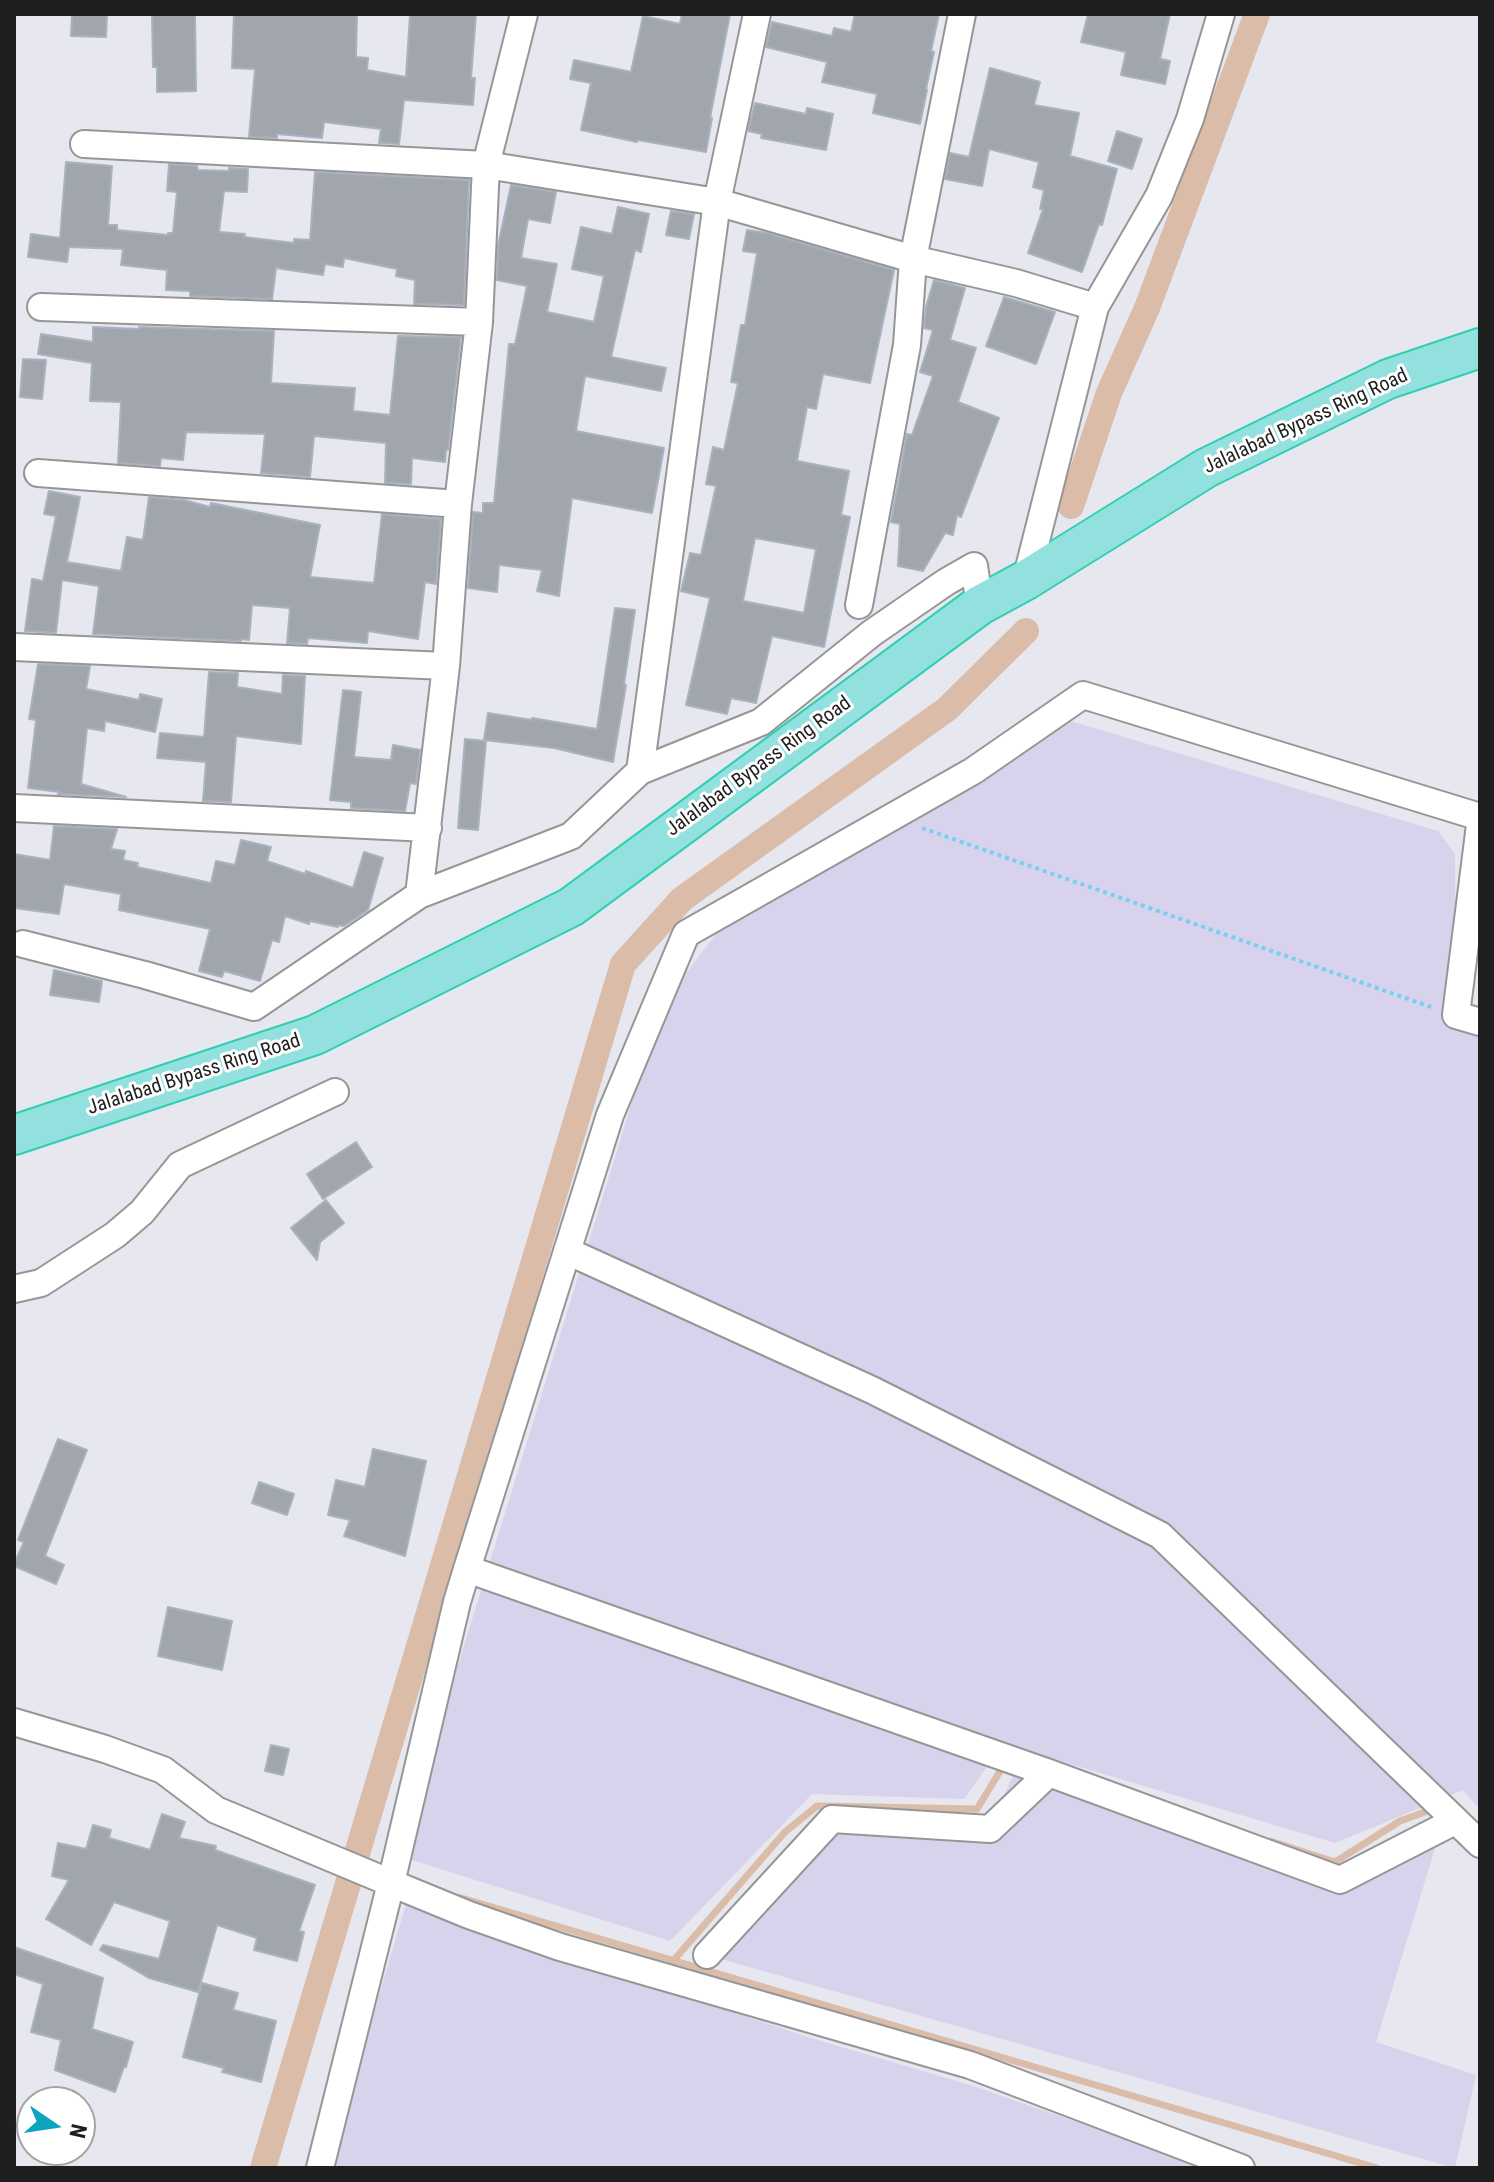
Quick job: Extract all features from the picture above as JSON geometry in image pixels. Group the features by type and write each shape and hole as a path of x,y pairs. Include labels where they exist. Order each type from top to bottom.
{"highway":[{"name":"Jalalabad Bypass Ring Road","path":"14,1135 315,1035 571,907 980,605 1026,580 1206,468 1388,379 1480,348"}],"street":[{"path":"419,895 446,666 458,504 479,322 486,165 524,14"},
{"path":"640,771 717,202 757,14"},
{"path":"859,605 907,345 913,259 962,14"},
{"path":"1026,580 1095,307 1159,196 1190,119 1221,14"},
{"path":"84,144 486,165 717,202 913,259 1016,283 1095,307"},
{"path":"41,307 479,322"},
{"path":"38,473 458,504"},
{"path":"23,944 254,1007 419,895 571,836 640,771 761,722 872,633 974,566 980,605"},
{"path":"14,647 446,666"},
{"path":"320,2168 457,1602 610,1115 686,934 973,771 1083,695 1480,817"},
{"path":"14,808 428,828"},
{"path":"1468,1019 1480,825"},
{"path":"14,1289 41,1283 115,1235 142,1212 180,1165 335,1092"},
{"path":"567,1251 872,1390 1160,1535 1480,1844"},
{"path":"467,1569 1049,1773 1340,1880 1455,1821"},
{"path":"14,1722 163,1770 216,1810 469,1915 560,1947 970,2065 1241,2168"},
{"path":"707,1955 832,1819 990,1829 1049,1773"}],"path":[{"path":"891,817 1468,1019"}],"shaded area":[{"path":"1064,719 1438,831 1455,854 1456,1015 1480,1023 1480,1809 1463,1790 1335,1843 1003,1744 964,1799 812,1794 670,1941 399,1856 662,1005 737,906"},
{"path":"1013,1775 1340,1880 1435,1848 1376,2042 1476,2075 1455,2168 707,1955 832,1819 990,1829"},
{"path":"406,1904 811,2038 970,2085 1209,2168 328,2168"}],"building":[{"path":"72,14 107,14 106,37 71,36"},
{"path":"152,14 195,14 196,91 157,92"},
{"path":"234,14 357,14 356,57 368,58 367,70 406,77 410,14 476,14 471,78 475,78 473,105 404,100 399,144 379,143 381,129 324,122 322,138 277,134 277,138 249,137 255,69 232,68"},
{"path":"682,14 730,14 706,152 581,130 591,83 570,79 574,60 631,72 643,16 680,24"},
{"path":"855,14 939,14 920,124 873,113 877,94 822,82 827,62 766,47 772,22 832,36 834,28 851,32"},
{"path":"1088,14 1170,14 1160,59 1170,61 1165,84 1121,75 1126,52 1081,42"},
{"path":"990,68 1040,82 1034,105 1079,113 1070,156 1117,169 1102,225 1099,224 1082,272 1028,253 1043,209 1040,209 1044,190 1033,187 1039,162 989,149 982,186 945,179 950,153 969,157"},
{"path":"755,103 806,114 807,108 833,114 826,150 761,138 762,134 748,131"},
{"path":"1117,131 1142,139 1132,169 1108,161"},
{"path":"66,162 112,166 108,225 117,225 117,230 168,235 173,233 177,192 167,191 169,164 197,166 198,170 248,169 247,192 224,191 219,232 294,243 294,239 310,240 315,172 469,180 464,305 414,304 415,280 396,276 397,269 344,258 343,267 325,264 323,275 276,268 272,299 190,296 190,291 166,290 167,270 121,265 123,249 69,247 67,262 28,257 31,234 60,238"},
{"path":"511,185 556,192 550,223 528,219 521,258 557,264 547,312 594,322 604,276 572,269 581,227 612,234 618,207 649,214 641,252 635,250 611,357 666,368 661,391 585,376 576,431 664,448 652,513 572,498 559,596 537,591 542,570 499,565 497,592 468,588 473,512 483,513 483,503 494,503 509,344 515,344 527,286 497,280 498,246"},
{"path":"671,211 694,214 689,239 666,235"},
{"path":"747,230 894,270 870,383 823,374 816,409 807,407 797,461 849,471 841,515 850,517 824,647 772,636 756,703 731,698 727,714 686,705 710,598 681,591 690,553 701,555 716,486 706,484 713,447 724,450 738,383 731,382 741,325 745,325 757,253 743,251","holes":["755,538 816,549 804,613 743,601"]},
{"path":"934,280 965,288 950,340 976,348 958,402 999,418 961,517 957,515 953,535 945,533 923,571 898,566 900,524 891,522 907,434 912,435 933,376 920,372 933,330 924,328"},
{"path":"1004,297 1055,312 1036,364 986,346"},
{"path":"93,327 274,331 271,383 355,388 353,411 390,415 398,336 461,337 445,462 412,458 411,484 385,483 386,443 314,436 310,477 261,473 265,434 186,432 183,460 161,458 160,466 118,463 121,402 90,401 92,363 38,354 41,334 93,342"},
{"path":"23,359 46,360 42,399 20,397"},
{"path":"49,491 80,497 67,562 121,571 127,537 143,540 149,497 184,500 210,507 211,503 320,525 310,577 374,583 382,514 441,519 436,584 425,582 418,639 368,631 367,643 308,638 307,644 287,643 290,608 252,605 249,640 93,634 99,586 62,580 56,633 25,631 32,579 43,581 56,516 44,514"},
{"path":"615,608 635,610 613,762 554,748 484,740 488,713 597,729"},
{"path":"38,664 90,666 86,689 139,700 140,694 162,699 155,732 105,721 104,731 87,728 81,784 126,797 58,794 28,788 36,720 29,719"},
{"path":"209,672 238,673 237,687 282,694 283,675 305,676 301,744 236,736 231,802 203,801 206,762 157,758 160,733 204,737"},
{"path":"343,690 361,692 354,757 391,760 393,745 420,750 416,784 410,783 405,811 351,808 351,802 330,800"},
{"path":"465,739 486,741 478,830 458,828"},
{"path":"54,826 117,829 111,849 125,851 123,860 138,863 137,867 211,883 216,861 235,865 241,840 271,847 267,861 353,888 364,852 383,858 368,910 344,926 310,921 309,924 285,916 279,942 272,940 260,981 224,971 222,977 199,971 210,929 119,910 121,894 64,884 59,914 14,908 14,854 50,860"},
{"path":"54,970 102,981 99,1002 50,995"},
{"path":"356,1142 372,1167 323,1199 307,1174"},
{"path":"326,1200 344,1223 320,1242 317,1260 291,1228"},
{"path":"58,1439 87,1450 45,1556 64,1565 56,1584 14,1564 24,1542 18,1540"},
{"path":"373,1449 426,1461 405,1556 344,1536 350,1520 328,1515 336,1480 365,1487"},
{"path":"259,1482 294,1494 287,1515 252,1503"},
{"path":"168,1607 232,1621 222,1670 158,1656"},
{"path":"271,1745 289,1749 283,1775 265,1771"},
{"path":"162,1814 185,1822 179,1838 216,1846 215,1850 315,1885 299,1931 304,1932 297,1961 254,1950 257,1938 217,1925 198,1992 149,1978 100,1950 103,1945 159,1959 170,1921 114,1902 91,1945 46,1919 69,1880 52,1876 58,1843 86,1849 93,1825 111,1830 109,1838 150,1850"},
{"path":"14,1947 103,1978 92,2029 133,2042 115,2092 55,2070 61,2040 31,2032 43,1984 14,1974"},
{"path":"202,1983 238,1993 233,2010 276,2021 261,2082 183,2057"}],"waterway":[{"path":"1071,506 1109,393 1147,308 1257,14"},
{"path":"263,2168 623,964 682,899 947,709 1026,631"},
{"path":"673,1961 785,1832 817,1806 977,1809 1005,1763"},
{"path":"1270,1841 1335,1862 1400,1821 1436,1808"},
{"path":"458,1897 1377,2168"}]}
